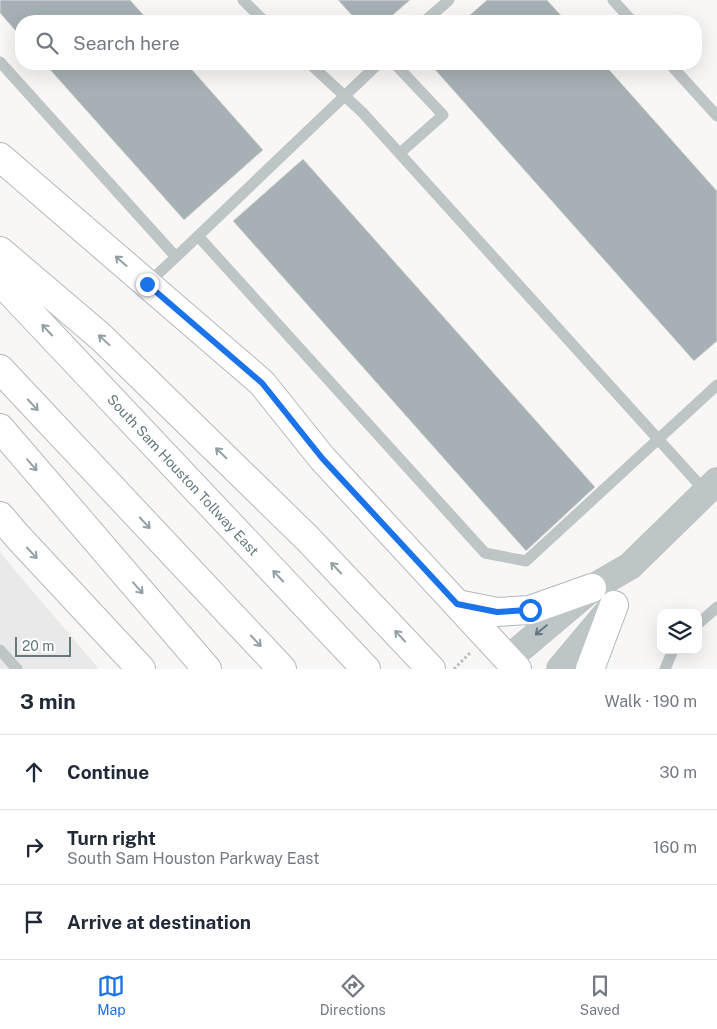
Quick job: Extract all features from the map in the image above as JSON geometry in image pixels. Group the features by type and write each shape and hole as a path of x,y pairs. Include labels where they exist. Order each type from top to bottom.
{"main road":[{"path":"0,157 262,383 322,458 457,604 507,666"},
{"path":"0,251 101,338 307,538 431,669"},
{"name":"South Sam Houston Tollway East","path":"0,280 366,669"},
{"path":"0,369 282,669"},
{"path":"0,428 207,669"},
{"path":"4,528 141,669"},
{"path":"457,604 497,612 530,610 592,588"},
{"path":"590,669 614,605"}],"street":[{"path":"507,666 592,588 630,566 712,486"},
{"path":"560,669 614,605 630,566"}],"lane":[{"path":"243,0 258,15"},
{"path":"432,15 449,0"},
{"path":"613,0 627,15"},
{"path":"0,62 176,257"},
{"path":"317,70 362,112 659,440 712,486"},
{"path":"147,284 371,70"},
{"path":"400,154 443,116 401,70"},
{"path":"675,70 717,116"},
{"path":"198,236 485,553 526,561 717,385"},
{"path":"702,620 717,607"},
{"path":"0,650 17,669"},
{"path":"665,669 671,654"}],"path":[{"path":"453,669 478,646"}],"shaded area":[{"path":"0,552 18,574 99,669 0,669"}],"building":[{"path":"0,0 130,0 144,15 15,15 15,30 0,13"},
{"path":"338,0 410,0 393,15 352,15"},
{"path":"487,0 547,0 561,15 470,15"},
{"path":"50,70 192,70 263,150 184,220"},
{"path":"435,70 609,70 717,191 717,341 694,361"},
{"path":"303,159 595,487 526,551 233,221"}],"route":[{"path":"147,284 262,383 322,458 457,604 497,612 530,610"}]}
